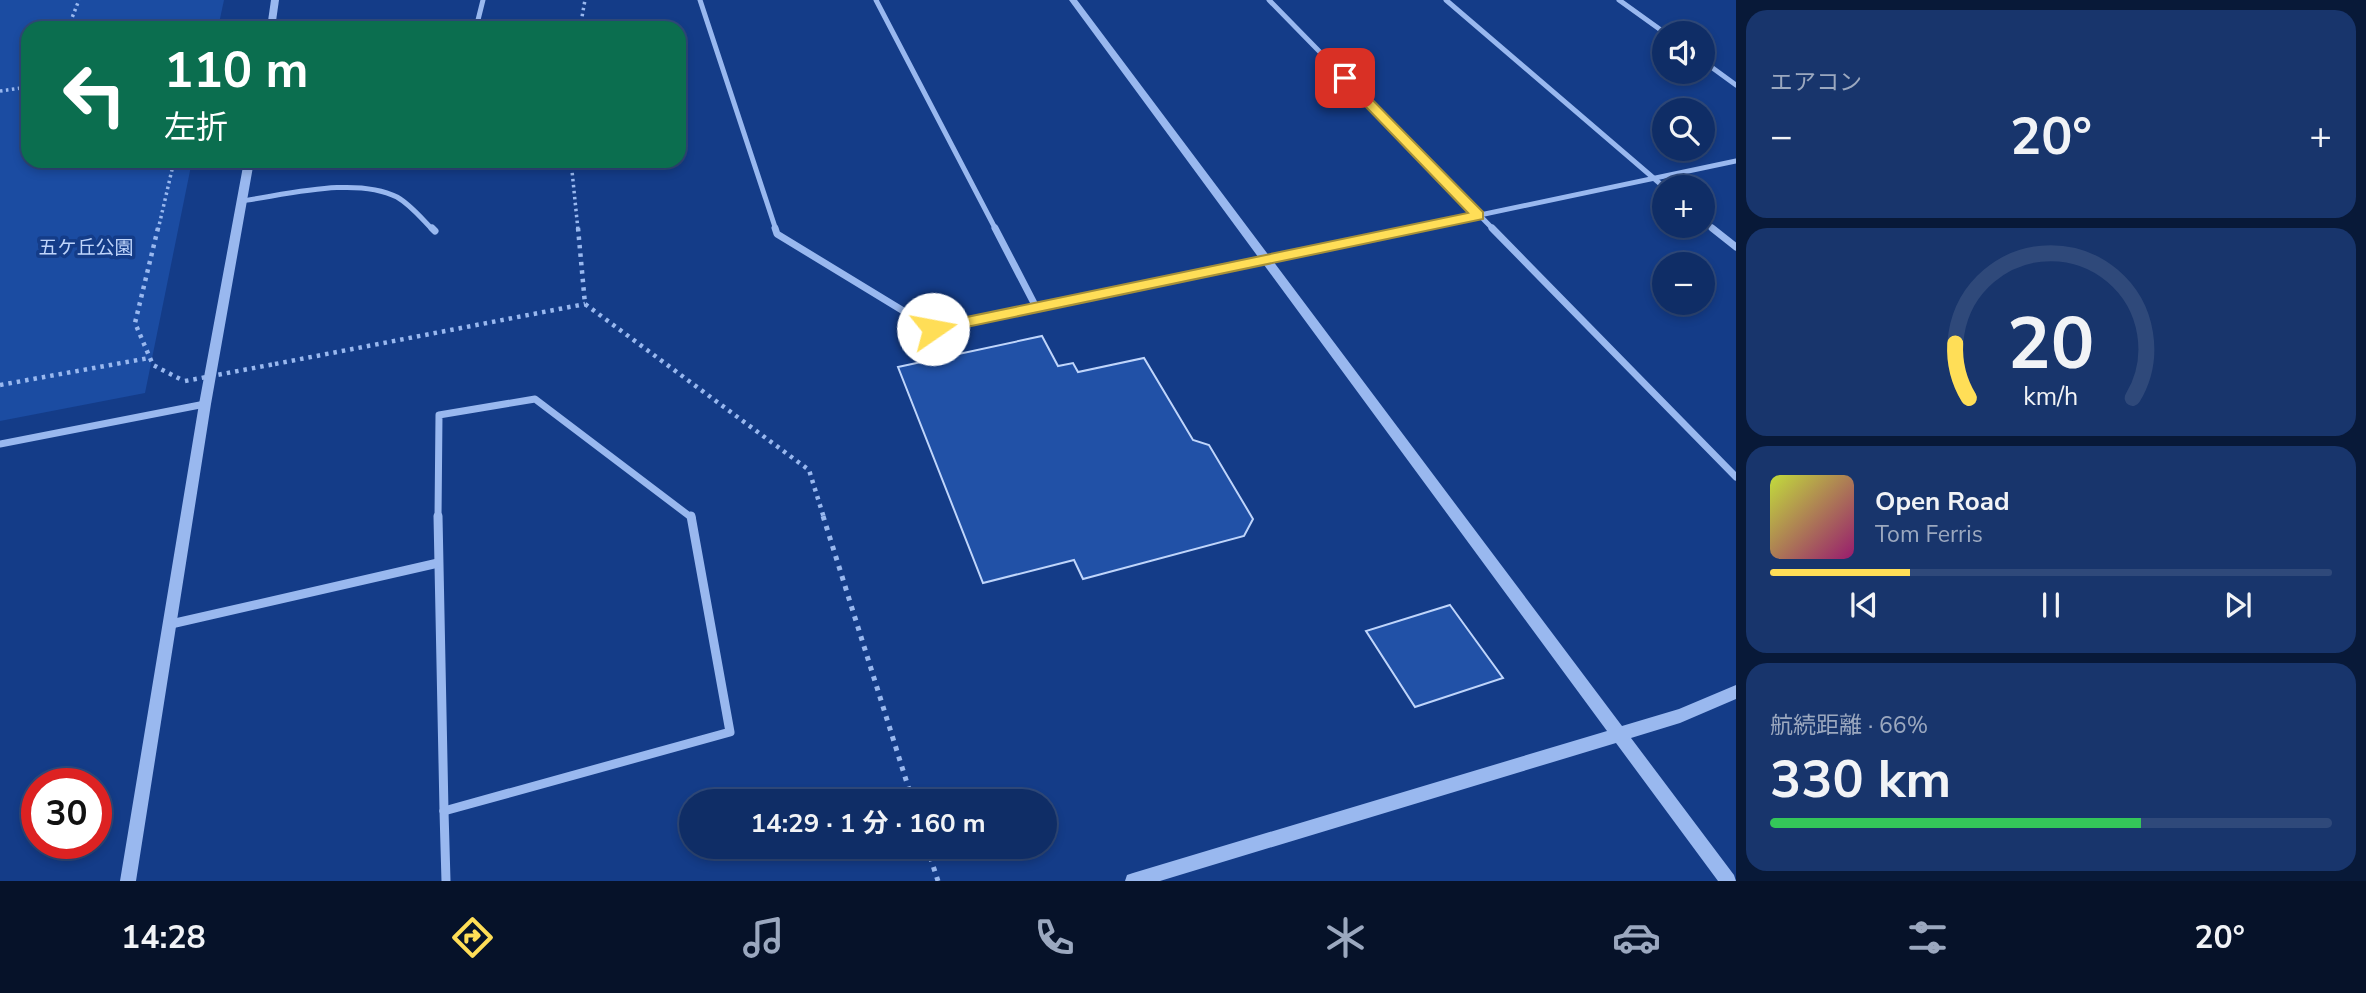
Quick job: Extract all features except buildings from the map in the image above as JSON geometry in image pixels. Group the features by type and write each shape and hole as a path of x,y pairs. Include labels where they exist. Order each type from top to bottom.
{"street":[{"path":"272,21 275,0"},
{"path":"478,21 483,0"},
{"path":"701,0 777,234 933,329 1266,257 1652,179"},
{"path":"876,0 1036,307"},
{"path":"1073,0 1728,881"},
{"path":"1269,0 1736,477"},
{"path":"1446,0 1652,177"},
{"path":"1619,0 1652,24"},
{"path":"1715,70 1736,85"},
{"path":"1672,175 1736,161"},
{"path":"128,881 205,404 248,168"},
{"path":"241,201 356,187 376,189 397,197 435,231"},
{"path":"1715,230 1736,247"},
{"path":"444,811 730,732 691,515 535,399 439,415 438,563 444,811 446,881"},
{"path":"0,444 205,404"},
{"path":"171,624 438,563"},
{"path":"1133,881 1680,716 1736,692"}],"path":[{"path":"71,21 79,0"},
{"path":"581,21 585,0"},
{"path":"0,91 21,88"},
{"path":"172,168 135,323 153,365 184,381 585,304 809,470 910,789"},
{"path":"572,168 585,304"},
{"path":"0,385 149,358"},
{"path":"931,859 938,881"}],"green space":[{"name":"五ケ丘公園","path":"0,0 224,0 220,21 21,21 21,168 191,168 145,393 0,421"}],"route":[{"path":"933,329 1266,257 1478,216 1345,78"}]}
